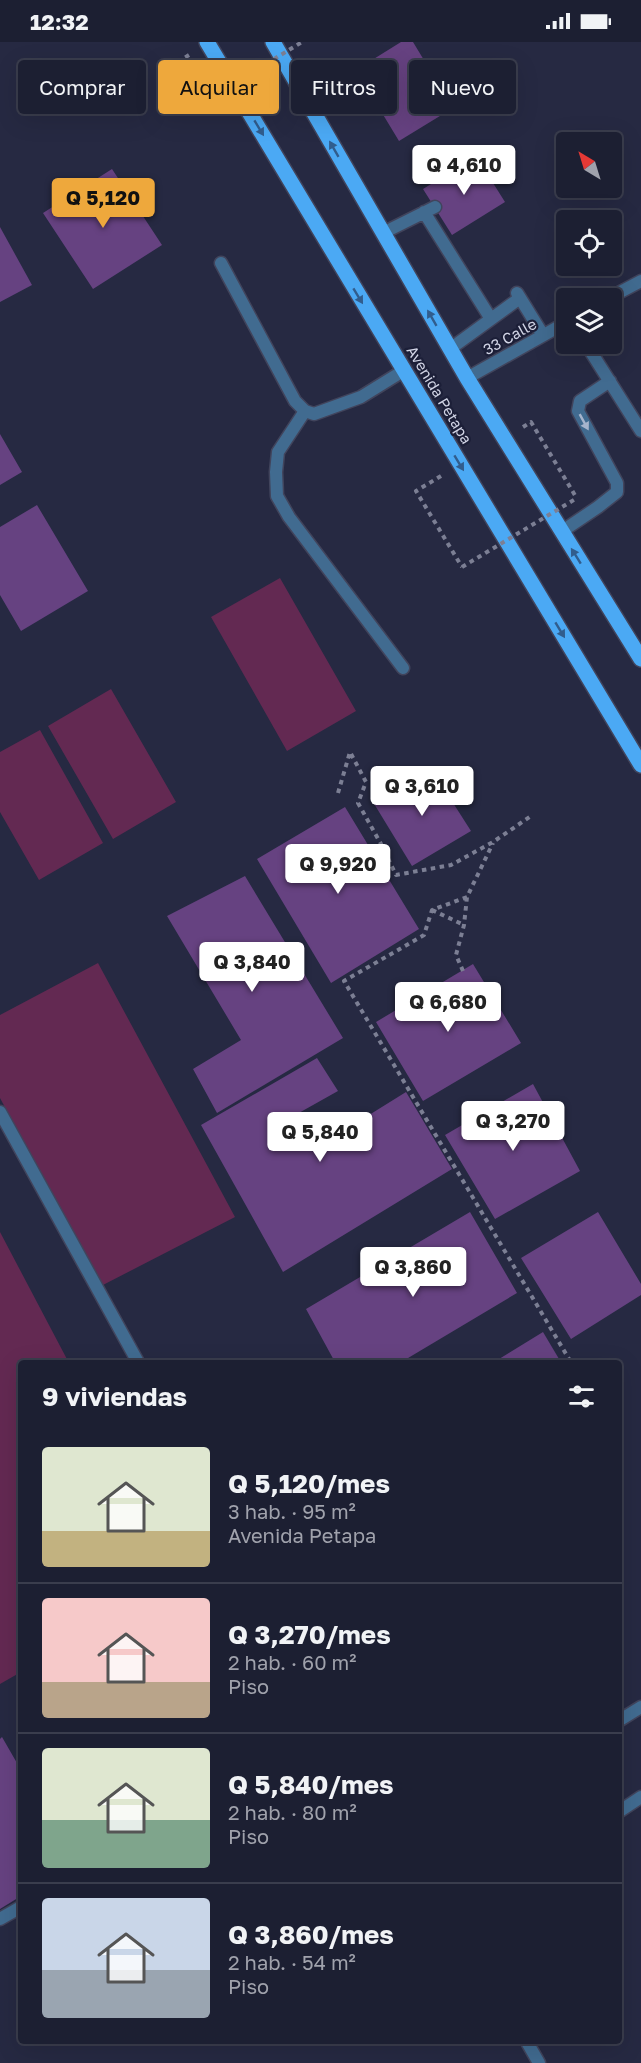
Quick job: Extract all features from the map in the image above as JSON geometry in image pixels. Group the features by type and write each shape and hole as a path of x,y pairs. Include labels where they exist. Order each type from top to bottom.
{"main road":[{"name":"Avenida Petapa","path":"207,42 641,765"},
{"path":"273,42 467,378 561,532 638,649"}],"street":[{"path":"383,233 430,210 491,319"},
{"path":"221,263 295,401 305,411 314,414 361,397 403,371"},
{"path":"622,292 639,285"},
{"path":"450,349 491,319 518,295 543,335"},
{"name":"33 Calle","path":"467,378 556,328"},
{"path":"592,354 641,430"},
{"path":"561,532 617,492 616,483 578,411 580,401 610,381"},
{"path":"305,411 278,452 277,496 289,517 404,668"},
{"path":"0,1112 137,1360"},
{"path":"622,1719 641,1707"},
{"path":"622,1810 641,1797"},
{"path":"0,1919 18,1909"},
{"path":"528,2044 539,2063"}],"path":[{"path":"272,60 302,42"},
{"path":"460,465 416,491 462,567 577,498 531,422"},
{"path":"338,793 350,752 366,782 358,804 396,875 451,865 493,842 531,816"},
{"path":"463,970 456,955 464,925 467,897 493,842"},
{"path":"432,910 467,897"},
{"path":"432,910 464,925"},
{"path":"432,910 424,935 344,981 570,1360"}],"shaded area":[{"path":"280,578 356,711 287,751 211,617"},
{"path":"111,689 176,802 113,839 48,726"},
{"path":"40,730 103,843 39,880 0,812 0,752"},
{"path":"98,963 235,1217 101,1286 0,1098 0,1015"},
{"path":"0,1232 67,1360 18,1360 18,1674 0,1684"}],"building":[{"path":"401,42 413,42 424,60 409,60 409,114 443,114 399,141 383,114 397,114 397,60 372,60"},
{"path":"476,156 505,202 452,235 423,189"},
{"path":"112,169 162,245 93,289 43,213"},
{"path":"0,227 32,285 0,302"},
{"path":"0,434 22,472 0,485"},
{"path":"37,505 88,591 21,631 0,595 0,527"},
{"path":"432,770 471,831 412,866 373,802"},
{"path":"345,807 419,929 331,983 257,859"},
{"path":"245,876 343,1038 217,1113 193,1069 241,1040 167,916"},
{"path":"473,964 521,1043 423,1101 376,1022"},
{"path":"317,1058 338,1091 297,1114 316,1148 406,1092 452,1169 283,1272 201,1125"},
{"path":"533,1084 580,1171 495,1219 445,1135"},
{"path":"470,1212 517,1293 405,1360 334,1360 306,1309"},
{"path":"598,1212 641,1284 641,1295 571,1339 521,1258"},
{"path":"543,1332 560,1360 498,1360"},
{"path":"2,1737 18,1765 18,1898 0,1909 0,1739"}]}
